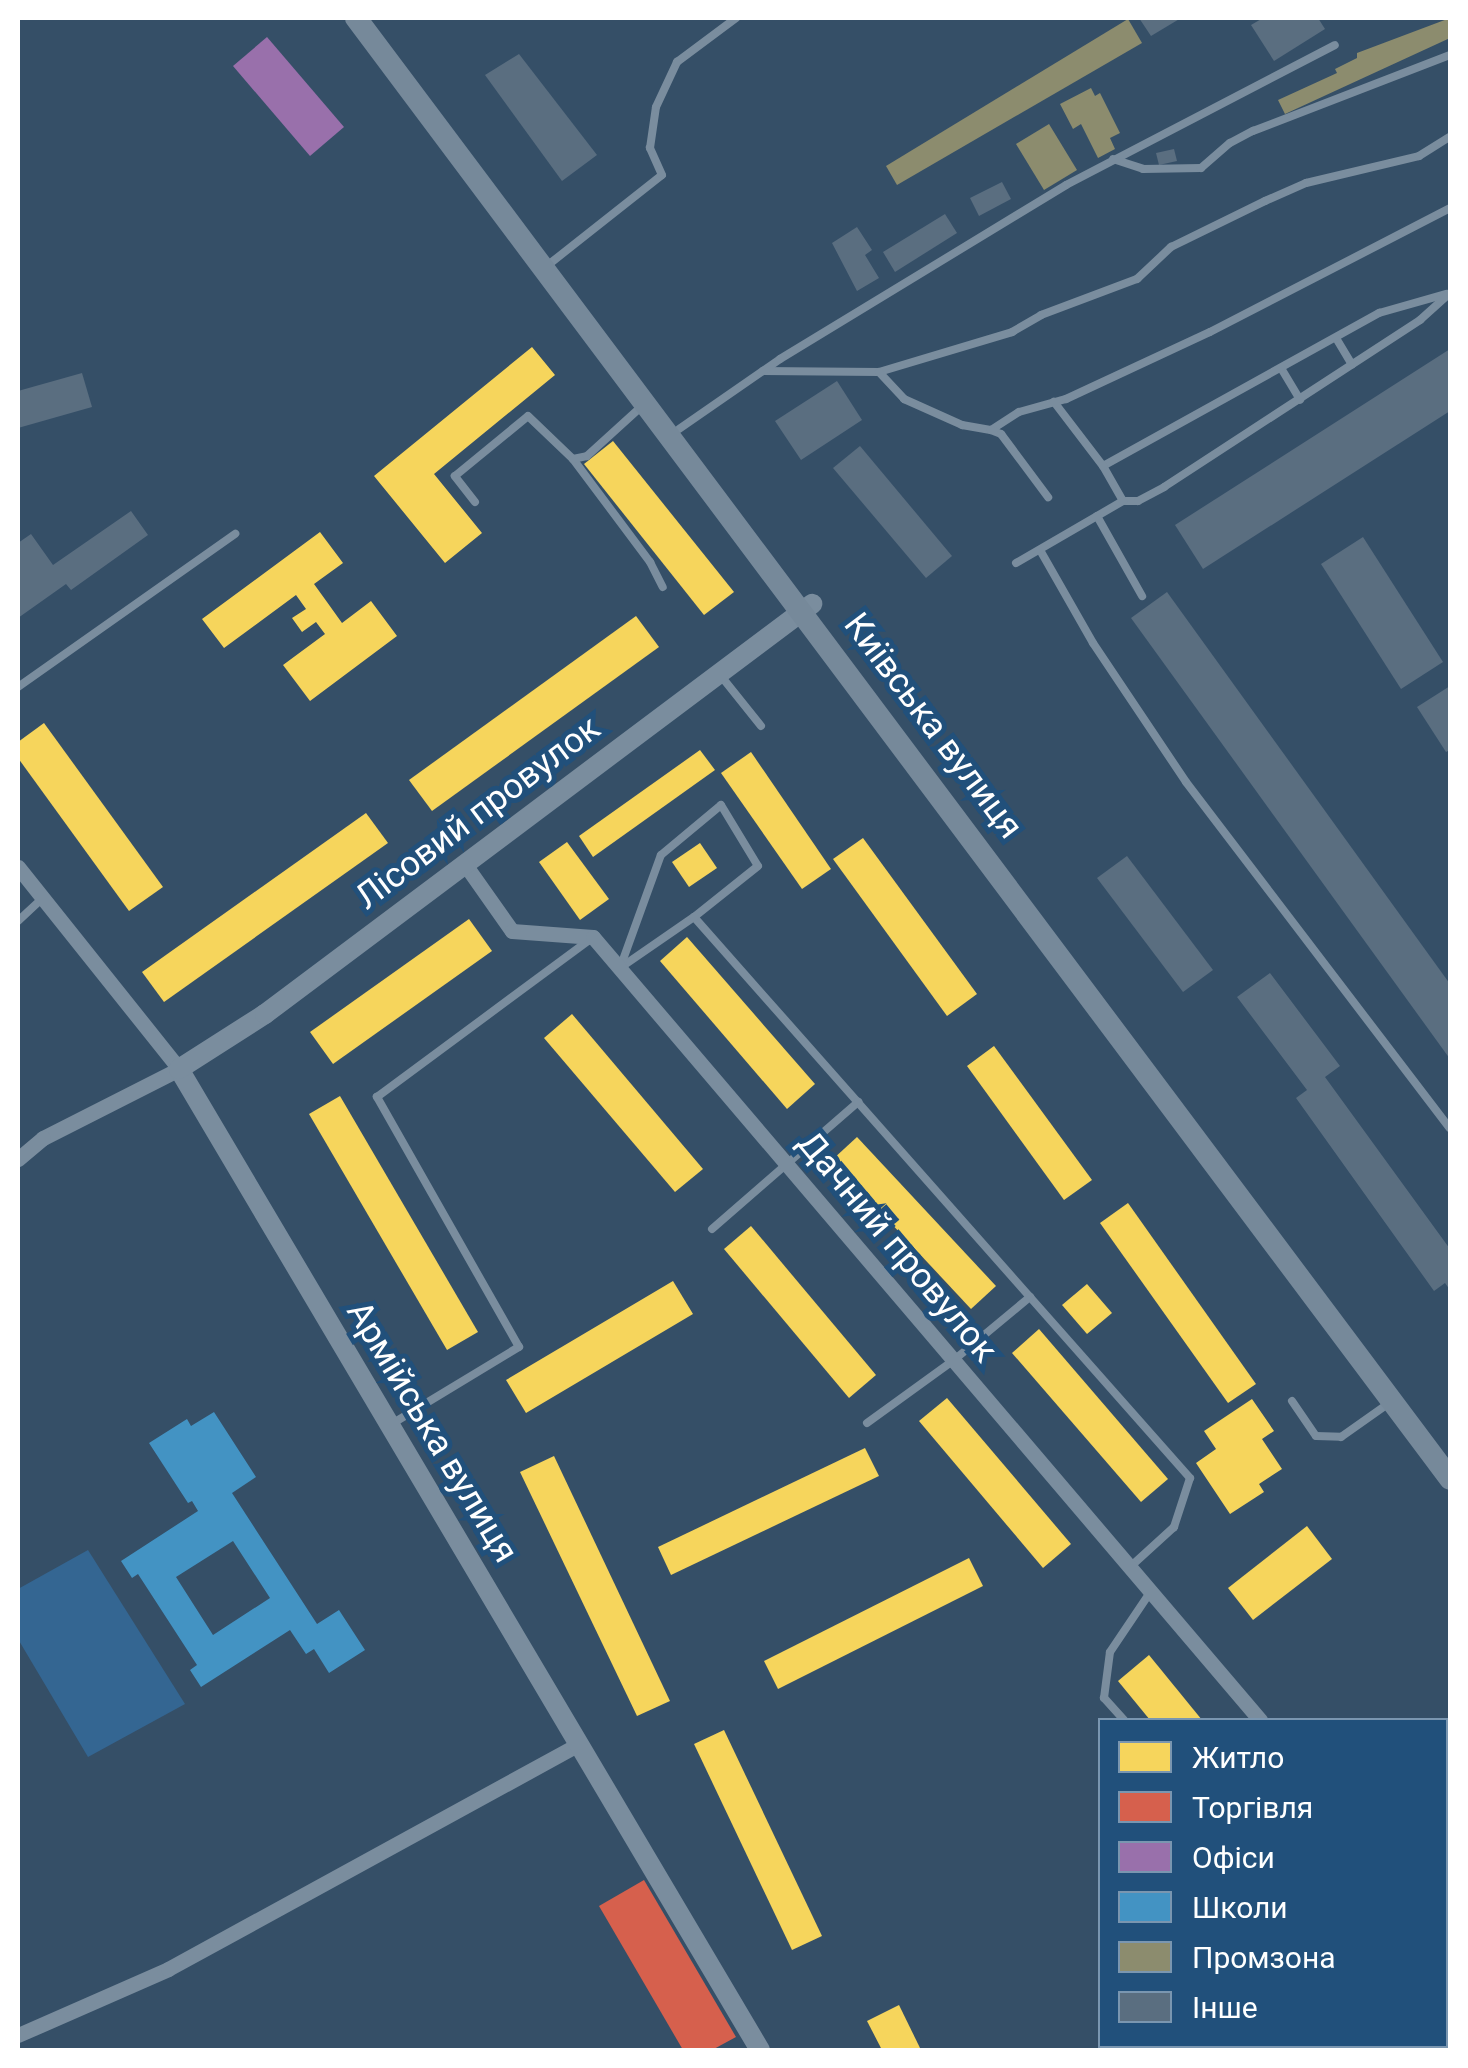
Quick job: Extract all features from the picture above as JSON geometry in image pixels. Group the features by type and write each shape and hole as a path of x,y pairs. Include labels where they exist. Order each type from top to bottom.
{"main road":[{"name":"Київська вулиця","path":"356,18 547,266 679,428 807,607 1395,1398 1450,1479"},
{"name":"Київська вулиця","path":"370,18 645,403 807,607"},
{"name":"Київська вулиця","path":"1395,1398 1450,1460"}],"street":[{"name":"Лісовий провулок","path":"178,1069 265,1014 807,607"},
{"path":"464,863 512,931 594,937"},
{"name":"Армійська вулиця","path":"18,867 178,1069 760,2050"},
{"name":"Дачний провулок","path":"594,937 1258,1718"},
{"path":"18,1159 43,1138 178,1069"},
{"path":"18,2014 21,2033 168,1969 579,1744"}],"lane":[{"path":"547,266 662,174 650,148 656,106 677,62 736,18"},
{"path":"679,428 763,371 1112,159 1334,46"},
{"path":"1112,159 1143,169 1201,168 1230,143 1253,131 1450,55"},
{"path":"763,371 879,372 1012,332 1041,314 1137,279 1171,247 1265,200 1306,183 1418,156 1450,137"},
{"path":"992,430 1019,412 1054,402 1210,332 1450,208"},
{"path":"1102,466 1379,314 1450,293"},
{"path":"1016,564 1123,502 1138,501 1164,487 1420,320 1450,293"},
{"path":"1336,338 1352,365"},
{"path":"1281,368 1300,400"},
{"path":"879,372 904,399 962,425 1000,434 1048,497"},
{"path":"1054,402 1102,466 1123,502"},
{"path":"572,459 587,456 645,403"},
{"path":"475,502 455,476 528,416 572,459 650,562 663,587"},
{"path":"1097,516 1142,596"},
{"path":"18,687 235,534"},
{"path":"1040,550 1093,643 1186,782 1450,1128"},
{"path":"718,673 761,726"},
{"path":"721,805 758,866 620,968 661,854 721,805"},
{"path":"18,920 43,898"},
{"path":"694,917 1190,1478 1174,1527 1130,1567"},
{"path":"390,1425 519,1347 376,1096 594,937"},
{"path":"712,1229 858,1102"},
{"path":"866,1423 954,1360 1030,1297"},
{"path":"1292,1401 1316,1436 1340,1437 1395,1398"},
{"path":"1122,1718 1104,1698 1110,1652 1150,1591"}],"shaded area":[{"path":"88,1550 185,1704 88,1757 18,1639 18,1589"}],"building: Житло":[{"path":"532,347 555,375 434,474 482,533 445,563 374,476"},
{"path":"613,441 734,592 704,615 584,464"},
{"path":"320,532 343,563 314,584 342,623 371,601 397,636 310,701 283,665 325,634 316,622 302,632 292,618 306,609 296,595 224,648 202,619"},
{"path":"636,616 659,647 432,811 409,780"},
{"path":"44,723 163,887 129,911 18,758 18,742"},
{"path":"700,750 715,770 593,857 579,836"},
{"path":"751,752 831,869 802,889 721,773"},
{"path":"366,813 388,843 164,1002 142,972"},
{"path":"863,838 977,994 947,1016 833,859"},
{"path":"567,842 609,899 580,920 539,862"},
{"path":"700,843 717,868 689,887 672,862"},
{"path":"469,919 492,951 333,1064 310,1032"},
{"path":"687,937 815,1084 787,1109 660,961"},
{"path":"572,1014 703,1169 675,1192 544,1038"},
{"path":"994,1046 1092,1180 1064,1200 967,1066"},
{"path":"340,1096 478,1332 447,1350 309,1114"},
{"path":"857,1137 996,1286 971,1309 832,1160"},
{"path":"1128,1203 1256,1384 1228,1403 1100,1223"},
{"path":"751,1226 876,1375 849,1398 724,1249"},
{"path":"673,1281 693,1314 526,1413 506,1380"},
{"path":"1087,1284 1112,1313 1087,1334 1062,1305"},
{"path":"1039,1329 1168,1479 1141,1502 1012,1353"},
{"path":"947,1398 1071,1544 1043,1568 919,1421"},
{"path":"1252,1399 1274,1431 1262,1439 1282,1469 1259,1484 1264,1492 1230,1514 1196,1463 1216,1449 1204,1431"},
{"path":"865,1448 879,1476 671,1575 658,1547"},
{"path":"554,1456 670,1701 637,1716 520,1472"},
{"path":"1307,1526 1332,1559 1253,1620 1228,1588"},
{"path":"969,1558 983,1586 778,1689 764,1661"},
{"path":"1149,1655 1200,1718 1148,1718 1118,1681"},
{"path":"724,1730 822,1936 792,1950 694,1744"},
{"path":"899,2005 921,2050 882,2050 867,2021"},
{"path":"1112,2048 1154,2048 1151,2050 1110,2050"}],"building: Торгівля":[{"path":"644,1880 736,2037 712,2050 683,2050 599,1906"}],"building: Офіси":[{"path":"267,37 344,127 310,156 233,66"}],"building: Школи":[{"path":"214,1412 256,1477 232,1493 317,1624 339,1610 365,1650 329,1673 314,1649 306,1654 290,1630 201,1687 190,1670 197,1665 138,1574 132,1578 121,1561 198,1511 192,1501 188,1503 149,1443 187,1419 191,1426","holes":["233,1541 270,1598 213,1635 176,1577"]}],"building: Промзона":[{"path":"1450,18 1450,38 1285,114 1278,100 1337,73 1335,69 1357,58 1357,53"},
{"path":"1128,19 1142,43 897,185 886,166"},
{"path":"1091,88 1095,96 1100,93 1120,133 1110,138 1115,149 1098,158 1081,124 1073,129 1060,104"},
{"path":"1049,124 1077,170 1044,190 1016,144"}],"building: Інше":[{"path":"1139,18 1181,18 1151,36"},
{"path":"1263,18 1318,18 1325,29 1274,61 1251,25"},
{"path":"519,54 597,155 562,181 485,75"},
{"path":"1174,149 1177,161 1159,165 1156,153"},
{"path":"1002,182 1011,199 979,216 970,198"},
{"path":"945,214 957,233 895,272 883,252"},
{"path":"857,227 872,250 865,255 879,278 857,291 832,243"},
{"path":"1450,349 1450,411 1203,569 1175,525"},
{"path":"82,373 92,407 18,428 18,391"},
{"path":"837,381 862,420 801,460 775,421"},
{"path":"860,446 952,556 926,578 833,468"},
{"path":"131,511 148,535 71,590 66,584 18,618 18,543 31,534 53,565"},
{"path":"1363,537 1443,662 1401,689 1321,564"},
{"path":"1167,592 1450,984 1450,1059 1131,618"},
{"path":"1450,686 1450,750 1446,752 1417,707"},
{"path":"1127,856 1213,970 1183,992 1097,878"},
{"path":"1270,973 1340,1066 1325,1077 1450,1249 1450,1290 1445,1283 1434,1291 1296,1098 1307,1090 1237,997"}]}
